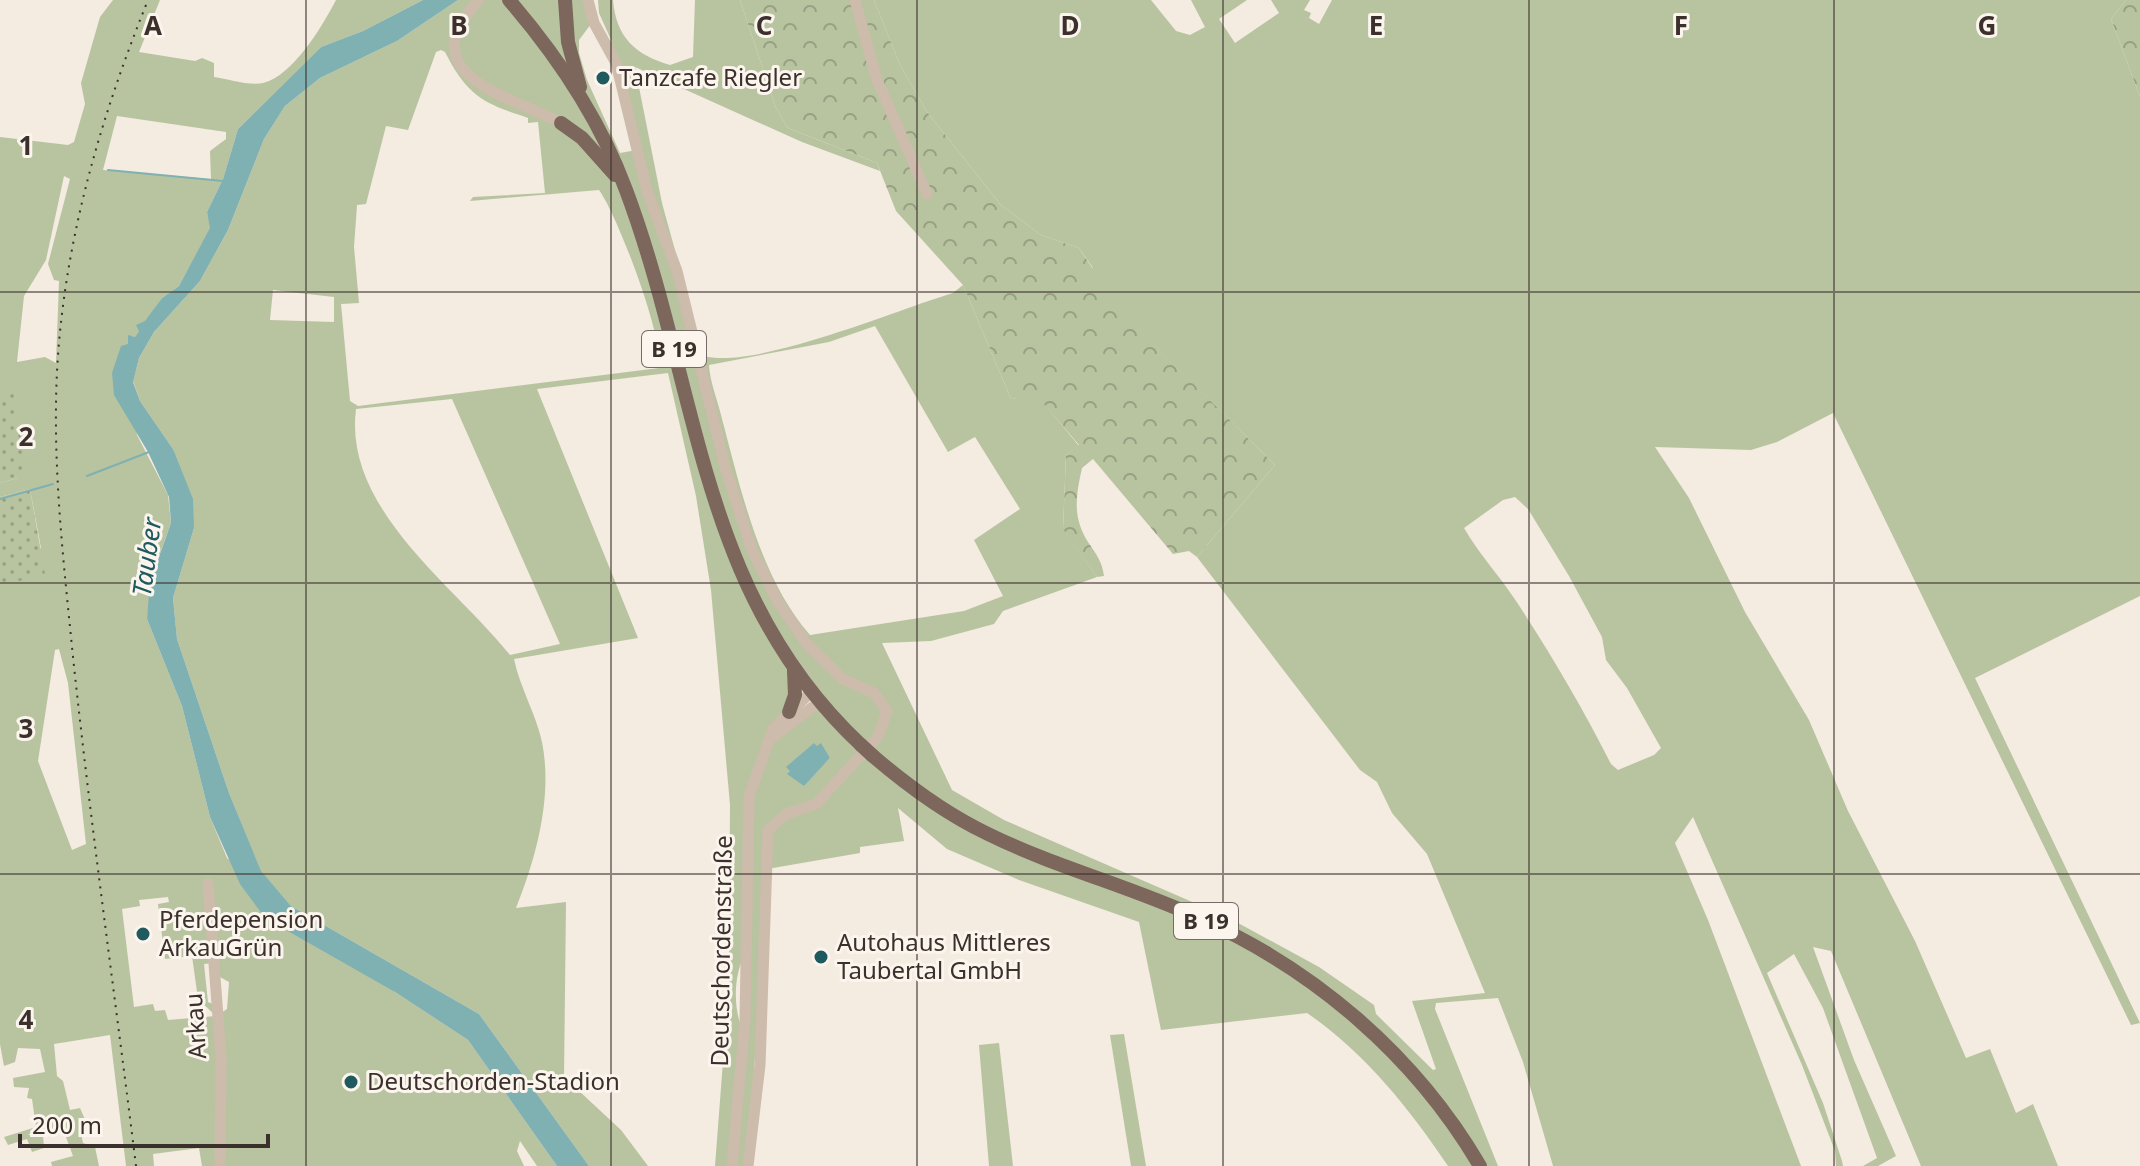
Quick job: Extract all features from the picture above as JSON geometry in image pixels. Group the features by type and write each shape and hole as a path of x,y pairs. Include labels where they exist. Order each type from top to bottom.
{"main road":[{"name":"B 19","path":"509,0 583,99 625,187 654,273 727,541 756,610 815,697 873,756 951,814 990,835 1197,916 1290,967 1357,1018 1394,1053 1445,1114 1480,1166"},
{"path":"565,0 568,42 583,99"},
{"path":"561,123 582,138 625,187"},
{"path":"789,712 795,695 794,670"}],"street":[{"path":"479,0 457,25 454,35 454,52 462,68 484,87 561,123"},
{"path":"588,0 594,23 616,63 647,191 677,271 726,470 752,550 777,600 806,643 843,679 874,693 887,711 878,737 816,804 774,821 766,839 760,1065 748,1166"},
{"path":"855,0 877,80 927,194"},
{"path":"768,741 815,697"},
{"name":"Deutschordenstraße","path":"732,1166 745,1020 747,811 752,782 773,729 789,712 815,697"},
{"name":"Arkau","path":"208,884 221,1057 220,1166"}],"green space":[{"path":"113,0 160,0 139,52 195,61 202,58 214,63 214,77 257,84 274,78 296,60 336,0 423,0 363,31 321,47 238,129 223,179 207,212 211,228 179,286 162,298 135,337 128,336 137,435 168,495 171,523 155,567 147,619 182,706 210,817 227,858 395,992 468,1040 557,1166 537,1166 520,1141 517,1151 524,1166 202,1166 199,1148 153,1154 154,1166 126,1166 110,1035 54,1044 57,1076 63,1081 70,1110 80,1108 90,1131 80,1130 83,1143 95,1147 99,1166 52,1166 51,1162 73,1156 63,1129 43,1135 44,1148 32,1152 27,1139 8,1145 4,1137 36,1127 32,1099 27,1098 29,1088 14,1087 13,1078 45,1072 40,1049 18,1048 15,1062 4,1066 0,1044 0,585 41,548 30,489 0,497 0,483 18,478 14,394 0,394 0,137 68,145 74,142 85,104 81,83 100,17","holes":["117,116 226,132 226,139 210,151 211,179 103,170","64,176 70,179 48,264 54,280 59,281 56,363 45,357 17,362 24,296 46,260","59,649 68,683 86,844 72,850 38,761 55,650","168,897 169,902 158,904 165,959 192,956 198,999 216,1016 168,1020 165,1010 155,1011 153,1004 134,1007 122,909 140,906 139,900","214,963 218,976 229,982 227,1009 218,1015 217,1006 208,1002 204,964"]},
{"path":"458,0 588,0 591,24 579,40 579,53 587,80 620,153 637,150 628,106 597,30 612,42 599,13 598,0 613,0 618,24 637,50 670,65 693,57 695,0 740,0 776,108 788,128 877,163 880,171 802,142 635,67 662,203 704,356 727,358 791,346 953,293 963,285 1011,399 1037,395 1079,446 1066,455 1063,528 1097,577 1003,611 994,624 931,641 882,643 952,790 1004,820 1229,918 1319,967 1374,1005 1376,1014 1433,1070 1436,1069 1412,1001 1485,993 1427,854 1392,813 1377,782 1360,770 1197,557 1275,465 1081,273 1093,268 1079,248 1041,235 1001,205 927,112 900,65 874,0 1151,0 1176,31 1190,35 1205,27 1191,0 1247,0 1219,19 1235,43 1279,13 1271,0 1310,0 1304,10 1311,13 1309,18 1319,24 1332,0 2126,0 2111,19 2140,97 2140,596 1975,678 2140,1023 2131,1025 1833,413 1777,442 1751,450 1655,447 1689,498 1745,612 1809,720 1848,811 1915,941 1966,1058 1990,1049 2016,1113 2033,1104 2058,1166 1921,1166 1831,951 1813,947 1854,1060 1896,1156 1878,1166 1863,1166 1877,1158 1823,1008 1794,954 1767,973 1823,1103 1843,1166 1836,1166 1835,1151 1802,1065 1693,817 1675,843 1708,920 1801,1166 1553,1166 1523,1062 1498,998 1436,1003 1435,1009 1498,1166 1448,1166 1385,1083 1348,1046 1307,1013 1161,1030 1139,922 1019,880 947,849 898,808 904,841 860,847 860,853 767,869 748,1166 715,1166 729,983 730,805 711,590 696,496 668,373 537,389 638,638 514,659 536,721 545,763 541,827 516,908 566,902 564,1077 621,1130 648,1166 589,1166 479,1014 291,906 261,872 229,793 177,639 173,598 194,528 173,449 140,401 133,381 139,358 154,332 200,281 228,230 264,139 285,106 320,78 397,41","holes":["441,50 478,96 528,118 528,123 538,122 545,193 473,197 470,201 599,190 617,224 638,278 655,332 659,368 358,406 350,401 341,304 359,303 354,247 357,205 366,204 386,126 408,130 436,52","273,290 334,297 334,322 270,320","875,326 948,452 975,437 1020,509 974,540 1003,596 964,611 810,635 778,587 754,532 709,365 829,342","452,399 560,644 510,655 408,544 385,513 367,480 357,445 356,409","1515,497 1528,509 1602,637 1606,660 1627,688 1661,748 1654,755 1618,770 1611,764 1540,639 1464,528 1503,500","795,672 819,702 773,729 796,688","826,749 823,752 830,758 804,785 788,774","746,952 743,1032 736,1002 739,971"]},
{"path":"740,0 874,0 900,65 927,112 1001,205 1041,235 1079,248 1093,269 1082,273 1275,465 1197,557 1189,551 1173,554 1093,459 1082,468 1077,515 1083,533 1102,566 1104,576 1097,577 1063,529 1066,455 1079,445 1037,396 1011,399 963,285 896,211 877,163 788,128 776,108"},
{"path":"2126,0 2140,0 2140,97 2111,19"},
{"path":"14,393 25,469 18,478 0,483 0,394"},
{"path":"30,489 45,574 0,586 0,497"},
{"path":"1124,1034 1146,1166 1131,1166 1110,1035"},
{"path":"999,1043 1013,1166 989,1166 979,1045"}],"water":[{"path":"423,0 458,0 397,41 320,78 285,106 264,139 228,230 200,281 154,332 139,358 133,382 140,401 173,449 193,499 194,528 173,598 177,639 229,793 261,871 291,906 479,1014 589,1166 557,1166 468,1040 395,992 265,918 240,884 210,817 182,706 147,619 150,582 171,523 169,497 148,452 114,395 112,373 121,346 128,344 128,335 135,337 139,331 136,325 145,321 162,298 179,286 210,228 207,212 223,179 238,129 321,47 363,31"},
{"path":"814,743 817,746 821,743 830,758 804,786 787,774 790,771 786,767"}],"waterway":[{"path":"108,170 223,181"},
{"path":"87,476 149,452"},
{"path":"0,499 53,484"}],"railway":[{"path":"136,1166 73,657 59,506 56,393 63,309 78,219 116,86 148,0"}],"place":[{"name":"Tanzcafe Riegler","path":"603,78"},
{"name":"Pferdepension ArkauGrün","path":"143,934"},
{"name":"Autohaus Mittleres Taubertal GmbH","path":"821,957"},
{"name":"Deutschorden-Stadion","path":"351,1082"}],"water label":[{"name":"Tauber","path":"147,557"}]}
